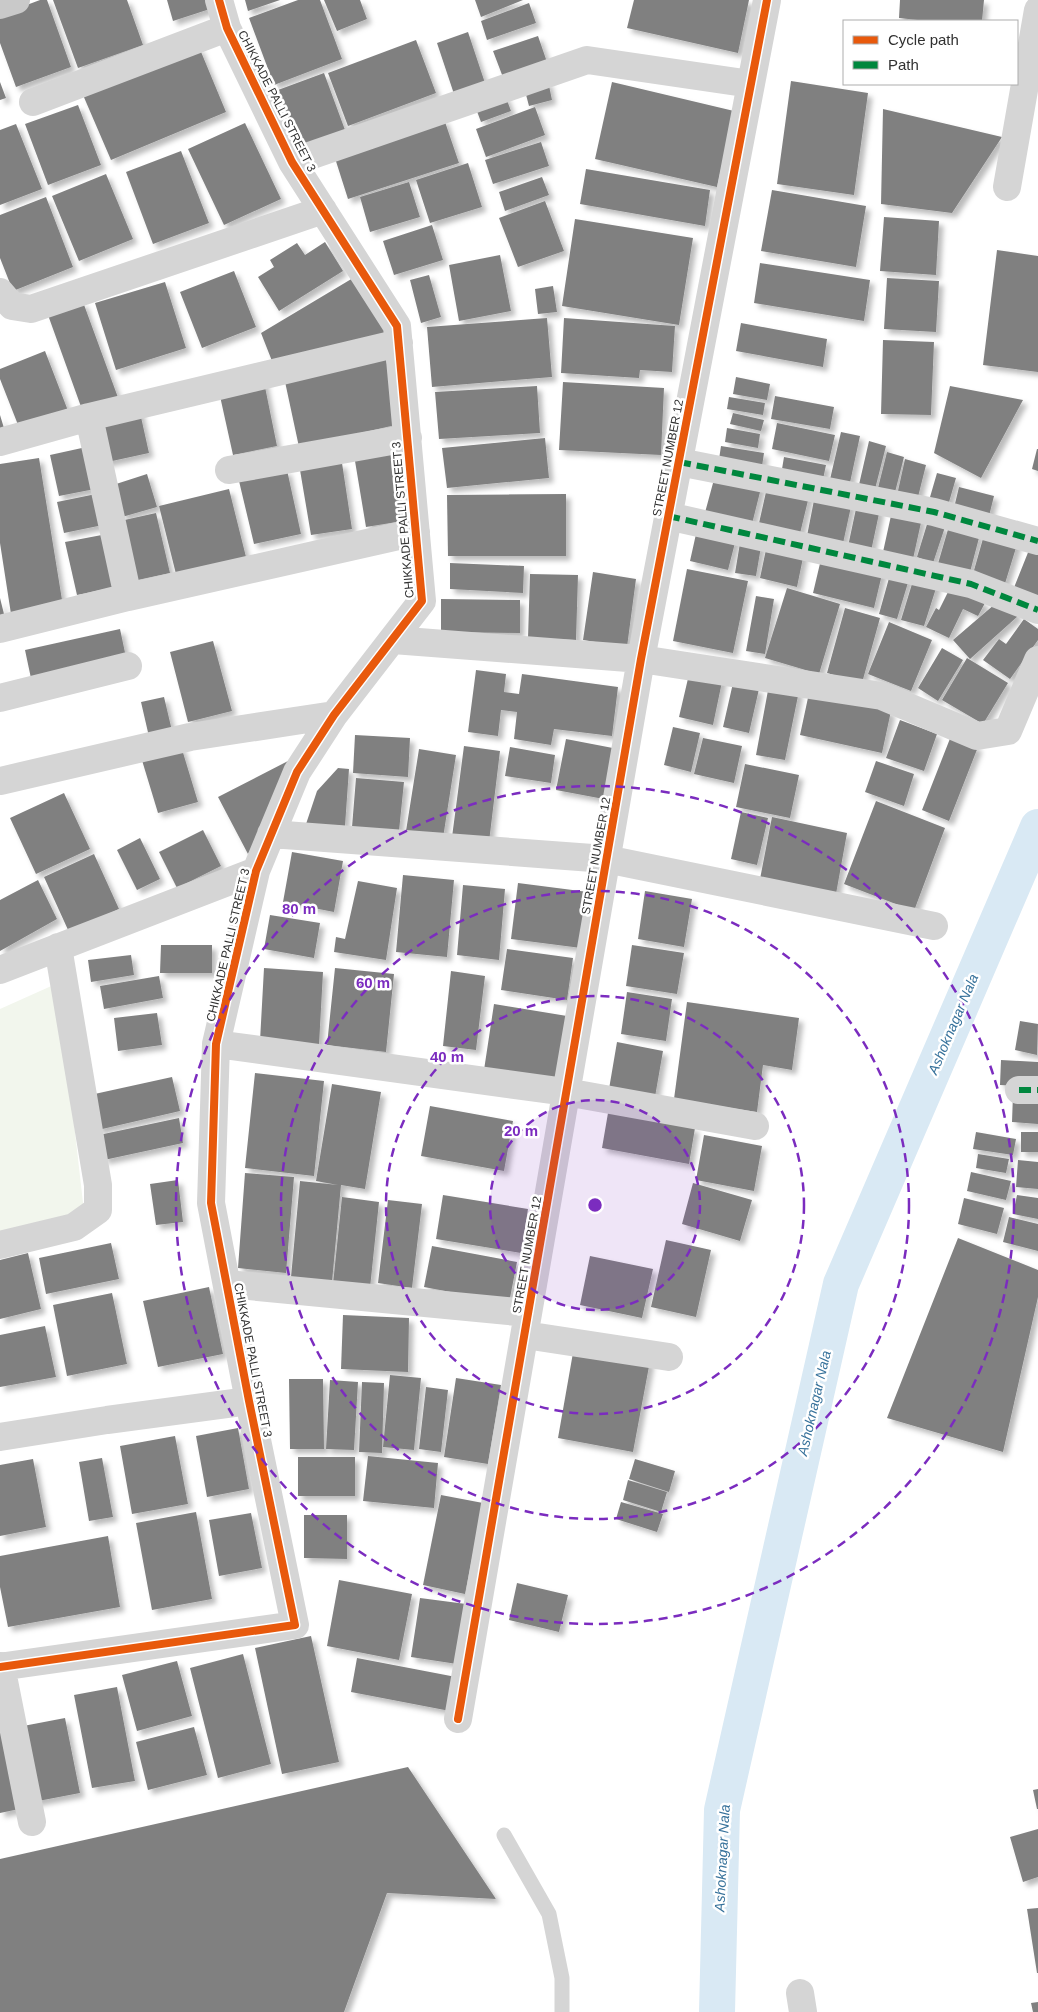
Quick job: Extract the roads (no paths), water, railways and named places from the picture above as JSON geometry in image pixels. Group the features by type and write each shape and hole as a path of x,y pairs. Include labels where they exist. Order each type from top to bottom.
{"main road":[{"path":"0,5 16,0"}],"street":[{"name":"CHIKKADE PALLI STREET 3","path":"1,1666 295,1625 211,1203 216,1044 256,871 297,772 334,715 422,601 397,326 292,162 227,28 219,0"},
{"name":"STREET NUMBER 12","path":"458,1718 641,659 767,0"},
{"path":"1007,187 1038,10"},
{"path":"33,102 227,28"},
{"path":"292,162 588,60 751,84"},
{"path":"0,292 12,306 31,309 323,210"},
{"path":"0,442 89,417 399,343"},
{"path":"89,417 128,597"},
{"path":"229,470 408,438"},
{"path":"679,462 934,512 1038,541"},
{"path":"668,516 971,584 1038,610"},
{"path":"0,630 128,597 416,532"},
{"path":"393,640 641,659 882,696 977,736 1008,731 1038,660"},
{"path":"0,698 128,666"},
{"path":"0,781 190,737 334,715"},
{"path":"271,834 606,859 934,926"},
{"path":"0,970 256,871"},
{"path":"0,1245 74,1227 98,1210 98,1185 58,947"},
{"path":"216,1044 566,1092 755,1126"},
{"path":"227,1284 526,1324 669,1357"},
{"path":"0,1437 107,1420 249,1401"},
{"path":"1,1666 32,1822"}],"lane":[{"path":"504,1836 549,1914 562,1978 562,2012"}],"waterway":[{"name":"Ashoknagar Nala","path":"717,2012 722,1810 841,1284 1038,827"}]}
